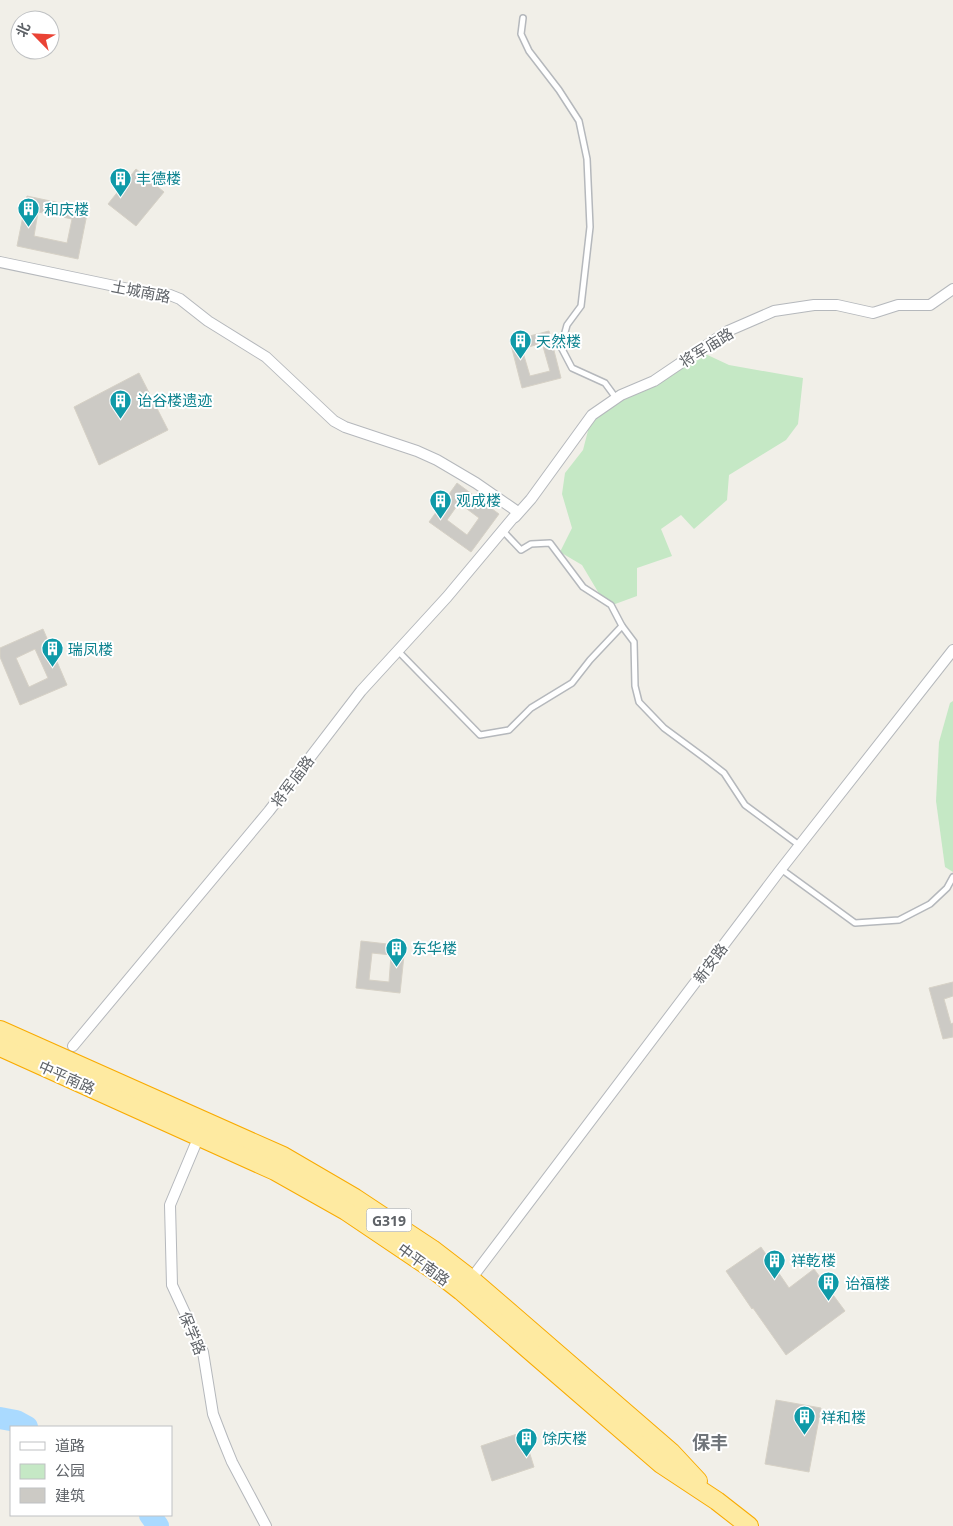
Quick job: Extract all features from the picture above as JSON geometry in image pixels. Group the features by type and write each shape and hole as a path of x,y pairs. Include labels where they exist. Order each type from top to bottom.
{"highway":[{"name":"G319","path":"0,1030 283,1156 386,1218 472,1279 671,1452 717,1502"},
{"name":"中平南路","path":"0,1047 276,1171 378,1231 423,1262 461,1292 660,1464 749,1526"}],"street":[{"name":"土城南路","path":"0,262 148,293 170,295 180,299 208,321 266,357 334,421 430,457 476,483 516,515"},
{"name":"将军庙路","path":"73,1046 269,811 361,691 447,597 531,499 592,415 616,398 654,381 728,331 774,311 814,305 837,306 873,313 898,305 930,305 953,289"},
{"name":"新安路","path":"472,1279 781,869 953,650"},
{"name":"保学路","path":"199,1136 170,1205 172,1285 204,1352 213,1414 223,1440 232,1462 266,1526"}],"lane":[{"path":"523,18 521,34 529,51 579,121 586,159 590,227 581,306 567,325 561,347 572,368 604,383 616,398"},
{"path":"503,531 521,550 531,544 550,543 583,587 611,605 622,626 634,642 635,686 639,702 664,728 724,773 745,805 800,846"},
{"path":"398,650 480,735 509,730 531,708 572,683 590,660 622,626"},
{"path":"781,869 855,922 899,920 930,904 947,888 953,877"}],"green space":[{"path":"699,351 729,365 803,378 798,424 786,440 729,475 727,500 694,529 681,515 661,529 672,556 637,568 637,596 607,607 582,565 560,552 572,528 562,494 565,473 583,450 592,415"},
{"path":"953,701 953,872 945,867 936,801 939,742 950,703"}],"building":[{"name":"丰德楼","path":"136,169 164,192 136,226 108,204"},
{"name":"和庆楼","path":"27,196 88,209 78,259 17,246","holes":["38,212 72,219 67,243 34,236"]},
{"name":"天然楼","path":"549,331 561,378 522,388 510,341","holes":["542,343 550,371 530,376 522,349"]},
{"name":"诒谷楼遗迹","path":"139,373 168,430 99,465 74,407"},
{"name":"观成楼","path":"457,483 499,514 471,552 429,522","holes":["459,503 479,518 467,535 447,520"]},
{"name":"瑞凤楼","path":"43,629 67,685 20,705 0,657 0,648","holes":["35,649 48,678 29,687 16,658"]},
{"name":"东华楼","path":"361,941 405,946 400,993 356,988","holes":["372,953 391,955 389,982 369,980"]},
{"path":"953,982 953,996 944,999 951,1024 953,1023 953,1037 943,1039 929,988"},
{"path":"761,1247 789,1288 814,1269 845,1311 786,1355 726,1271"},
{"name":"祥和楼","path":"776,1400 821,1408 809,1472 765,1464"},
{"name":"馀庆楼","path":"523,1432 534,1467 492,1481 481,1446"}],"waterway":[{"path":"0,1418 16,1421 25,1426"},
{"path":"151,1516 158,1526"}],"place":[{"name":"丰德楼","path":"120,197"},
{"name":"和庆楼","path":"28,228"},
{"name":"天然楼","path":"520,360"},
{"name":"诒谷楼遗迹","path":"121,419"},
{"name":"观成楼","path":"440,519"},
{"name":"瑞凤楼","path":"52,668"},
{"name":"东华楼","path":"396,967"},
{"name":"祥乾楼","path":"775,1279"},
{"name":"诒福楼","path":"829,1302"},
{"name":"祥和楼","path":"805,1436"},
{"name":"馀庆楼","path":"526,1457"}],"district":[{"name":"保丰","path":"710,1442"}]}
